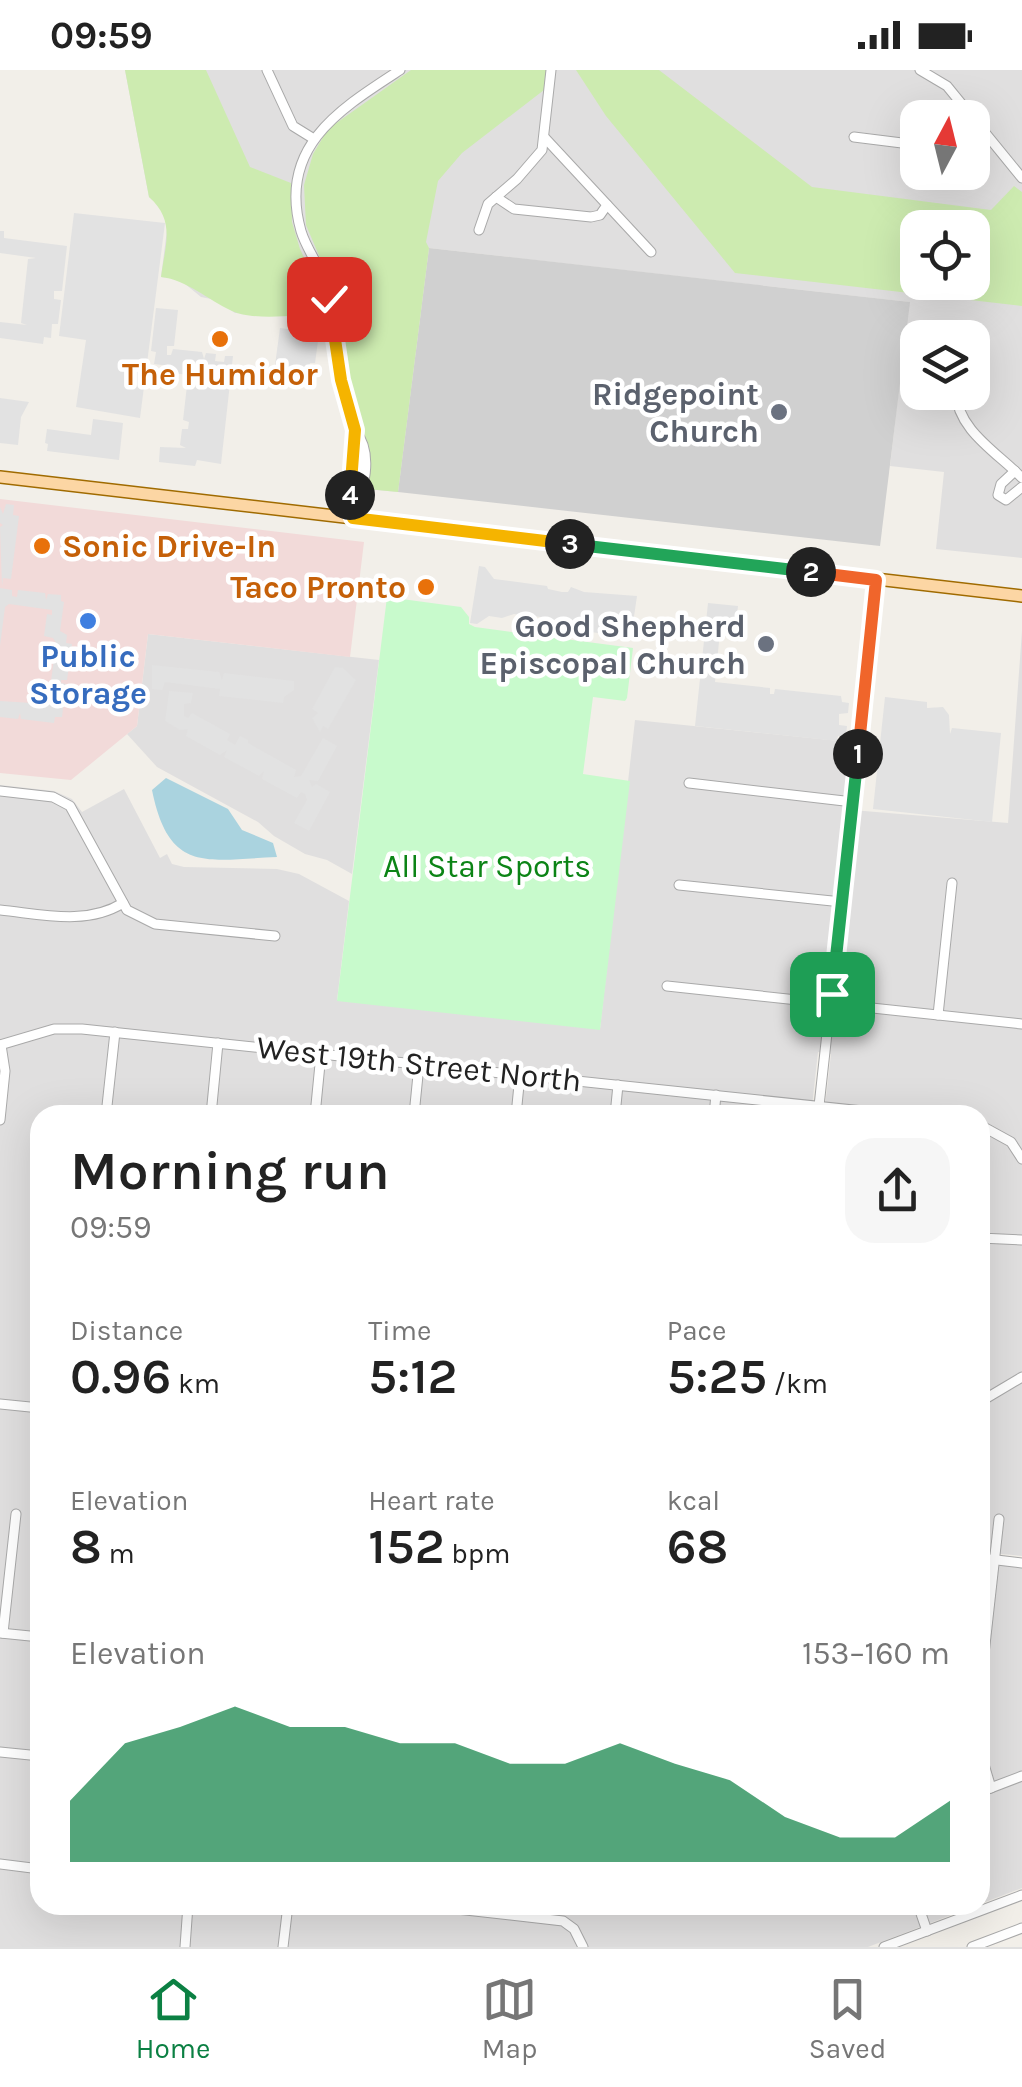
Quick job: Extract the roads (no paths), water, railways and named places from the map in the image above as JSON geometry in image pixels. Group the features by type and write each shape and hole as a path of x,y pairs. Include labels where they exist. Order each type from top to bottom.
{"main road":[{"path":"0,478 1022,596"}],"street":[{"path":"267,70 293,126 314,140"},
{"path":"353,518 366,466 363,440 355,430 341,380 327,287 302,237 298,184 302,164 314,140 334,115 400,70"},
{"path":"479,230 488,204 538,155 545,138 551,70"},
{"path":"920,70 946,86 957,100"},
{"path":"854,137 900,143"},
{"path":"545,138 651,252"},
{"path":"990,141 1022,178"},
{"path":"496,197 514,209 591,217 607,205"},
{"path":"958,410 968,427 1019,474 1001,484 998,496 1006,500 1022,487"},
{"path":"820,1105 876,580"},
{"path":"690,783 852,802"},
{"path":"0,791 53,797 70,806 127,910 155,924 276,936"},
{"path":"938,1015 952,883"},
{"path":"679,884 842,902"},
{"path":"0,910 77,918 109,911 123,902"},
{"path":"667,986 1022,1024"},
{"name":"West 19th Street North","path":"0,1045 54,1029 115,1032 778,1105"},
{"path":"107,1105 115,1032"},
{"path":"212,1105 218,1043"},
{"path":"0,1045 5,1071 0,1120"},
{"path":"316,1105 321,1054"},
{"path":"415,1105 419,1065"},
{"path":"517,1105 520,1075"},
{"path":"616,1105 618,1086"},
{"path":"715,1105 716,1096"},
{"path":"990,1129 1011,1142 1022,1159"},
{"path":"990,1238 1022,1240"},
{"path":"990,1396 1022,1378"},
{"path":"0,1404 30,1407"},
{"path":"16,1514 2,1633 30,1636"},
{"path":"990,1597 999,1519"},
{"path":"990,1559 1022,1563"},
{"path":"0,1752 30,1755"},
{"path":"990,1788 1022,1776"},
{"path":"0,1864 30,1867"},
{"path":"990,1907 1022,1895"},
{"path":"184,1947 187,1915"},
{"path":"283,1947 287,1915"},
{"path":"510,1915 564,1921 574,1929 584,1947"},
{"path":"922,1915 928,1930"},
{"path":"884,1947 968,1915"},
{"path":"972,1947 1022,1928"}],"water":[{"path":"166,778 228,809 242,830 273,843 277,857 211,859 180,849 159,817 152,790"}],"place":[{"name":"The Humidor","path":"220,339"},
{"name":"Ridgepoint Church","path":"779,412"},
{"name":"Sonic Drive-In","path":"42,546"},
{"name":"Taco Pronto","path":"426,587"},
{"name":"Public Storage","path":"88,621"},
{"name":"Good Shepherd Episcopal Church","path":"766,644"}],"park label":[{"name":"All Star Sports","path":"487,866"}]}
